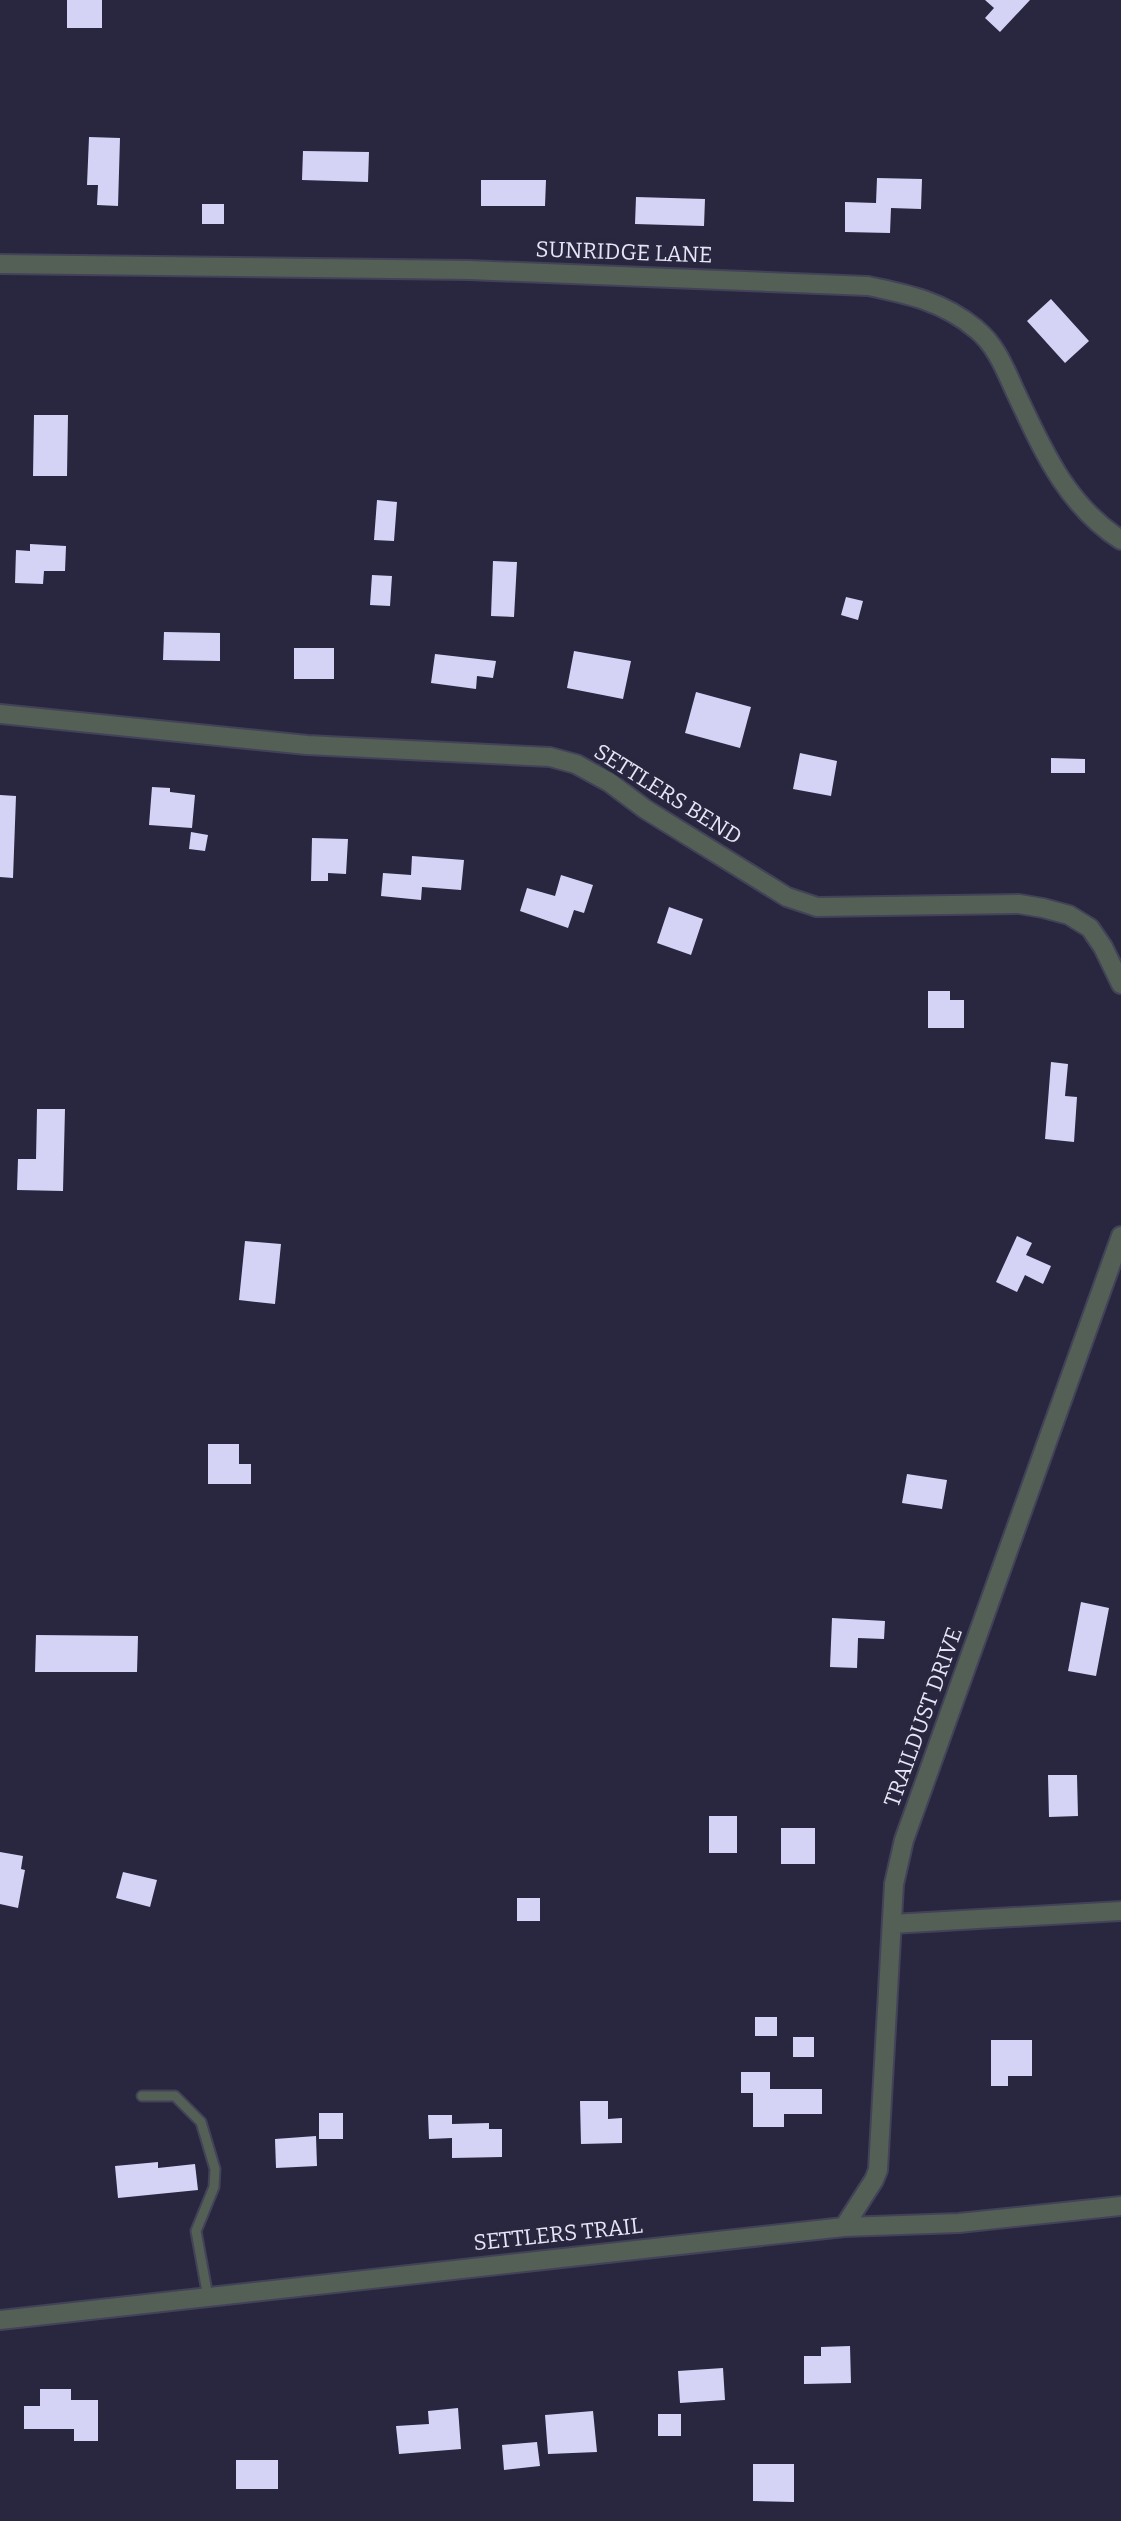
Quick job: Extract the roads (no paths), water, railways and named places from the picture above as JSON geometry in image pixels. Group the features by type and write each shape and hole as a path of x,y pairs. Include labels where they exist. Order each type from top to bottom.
{"street":[{"name":"SUNRIDGE LANE","path":"0,264 469,270 868,286 913,294 949,309 978,330 998,353 1053,470 1085,507 1121,540"},
{"name":"SETTLERS BEND","path":"0,714 307,745 550,757 576,764 609,782 645,809 787,897 817,907 1019,904 1069,915 1090,928 1121,984"},
{"name":"TRAILDUST DRIVE","path":"844,2227 878,2170 894,1884 904,1840 1121,1236"},
{"path":"892,1924 1121,1911"},
{"name":"SETTLERS TRAIL","path":"0,2320 844,2227 959,2223 1121,2206"}],"lane":[{"path":"142,2096 175,2096 201,2122 210,2147 215,2169 214,2187 196,2231 208,2297"}]}
